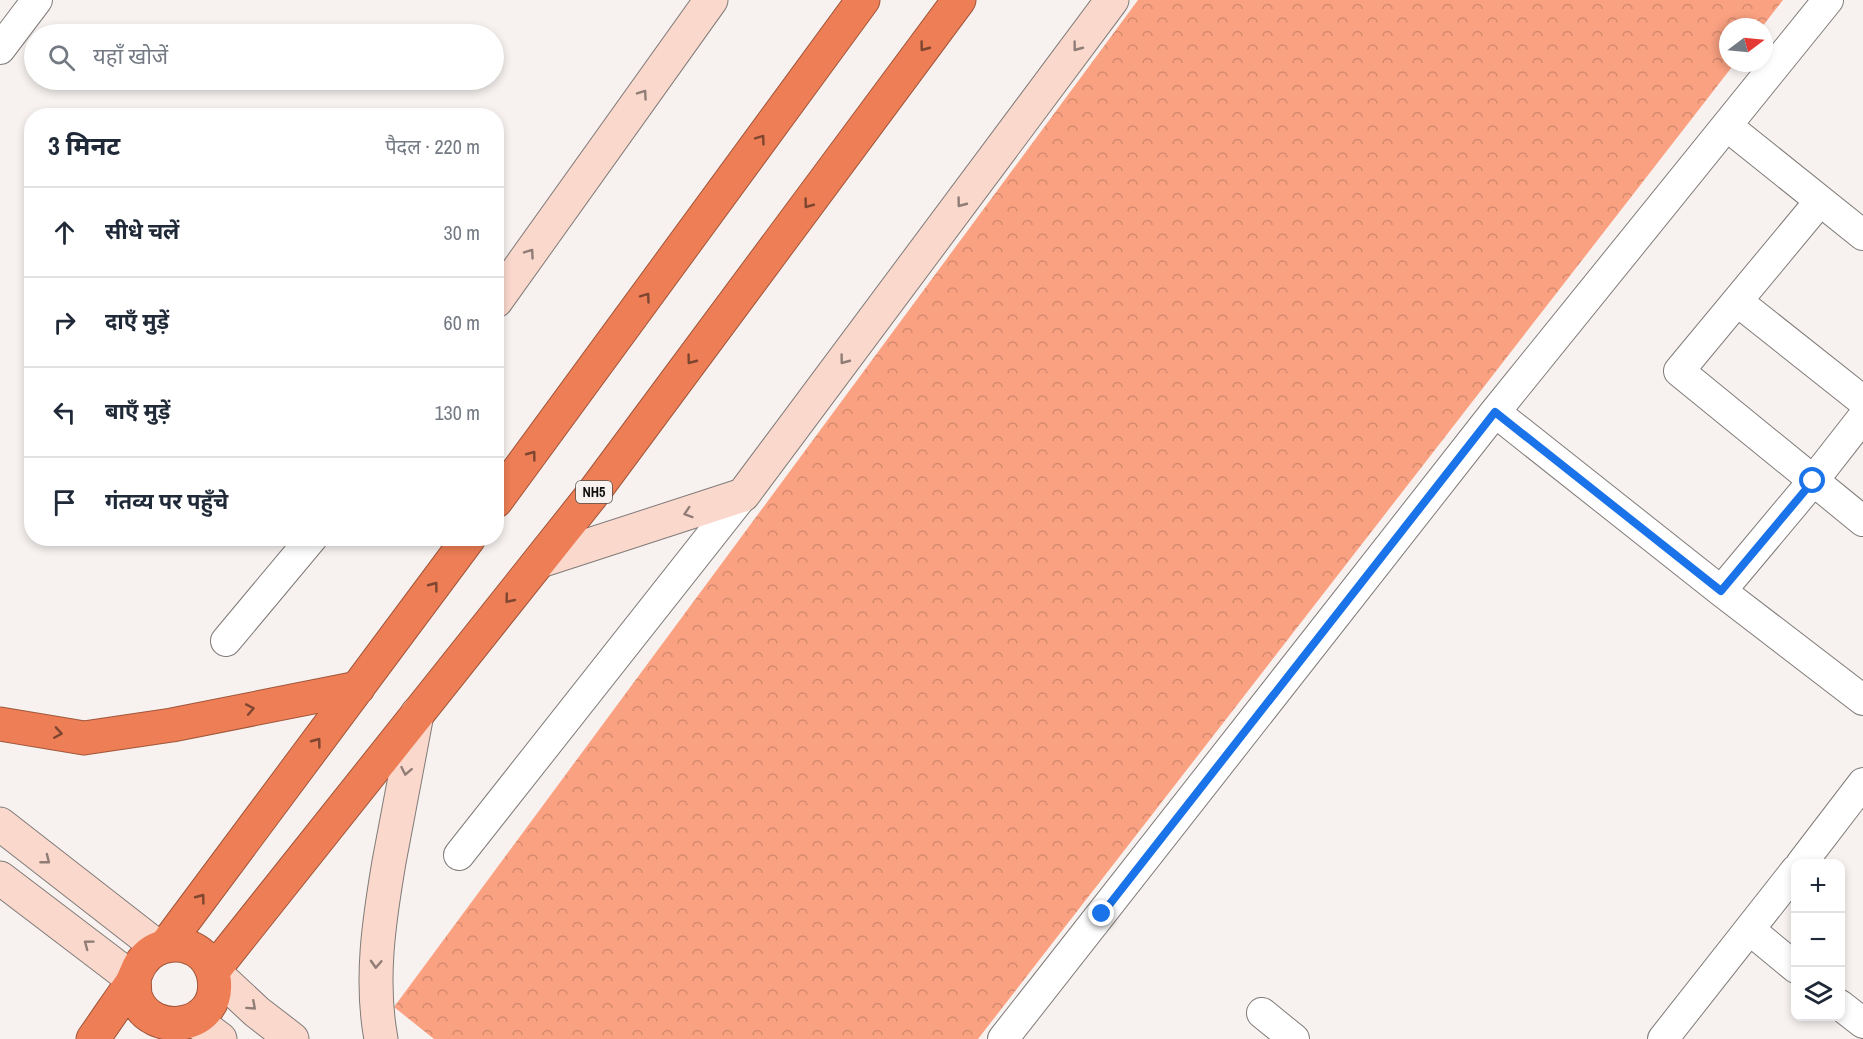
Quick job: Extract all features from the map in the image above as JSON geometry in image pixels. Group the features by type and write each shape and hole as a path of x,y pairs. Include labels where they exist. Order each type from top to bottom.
{"highway":[{"path":"504,490 863,0"},
{"name":"NH5","path":"213,971 591,496 958,0"},
{"path":"93,1039 134,980 143,960 162,946 358,688 460,546"},
{"path":"0,724 84,738 172,725 358,688"},
{"path":"134,980 136,998 144,1013 159,1023 190,1031 210,1008 216,990 213,971 202,955 185,946 162,946"}],"street":[{"path":"0,49 37,0"},
{"path":"504,290 711,0"},
{"path":"459,855 743,495 1112,0"},
{"path":"1003,1039 1495,412 1827,0"},
{"path":"1727,126 1863,235"},
{"path":"1820,201 1679,372 1863,521"},
{"path":"1737,301 1863,401"},
{"path":"1495,412 1863,700"},
{"path":"1721,591 1863,417"},
{"path":"540,561 743,495"},
{"path":"226,641 305,546"},
{"path":"381,1039 376,1013 375,962 384,890 417,714"},
{"path":"1805,859 1863,783"},
{"path":"0,824 162,946"},
{"path":"1663,1039 1791,877"},
{"path":"0,878 134,980"},
{"path":"1750,930 1795,967"},
{"path":"213,971 257,1012 292,1039"},
{"path":"1845,1009 1863,1023"},
{"path":"1262,1013 1294,1039"}],"green space":[{"path":"1138,0 1783,0 1769,18 1719,18 1719,72 1728,72 978,1039 434,1039 394,1007"}],"route":[{"path":"1102,914 1495,412 1721,591 1813,481"}]}
